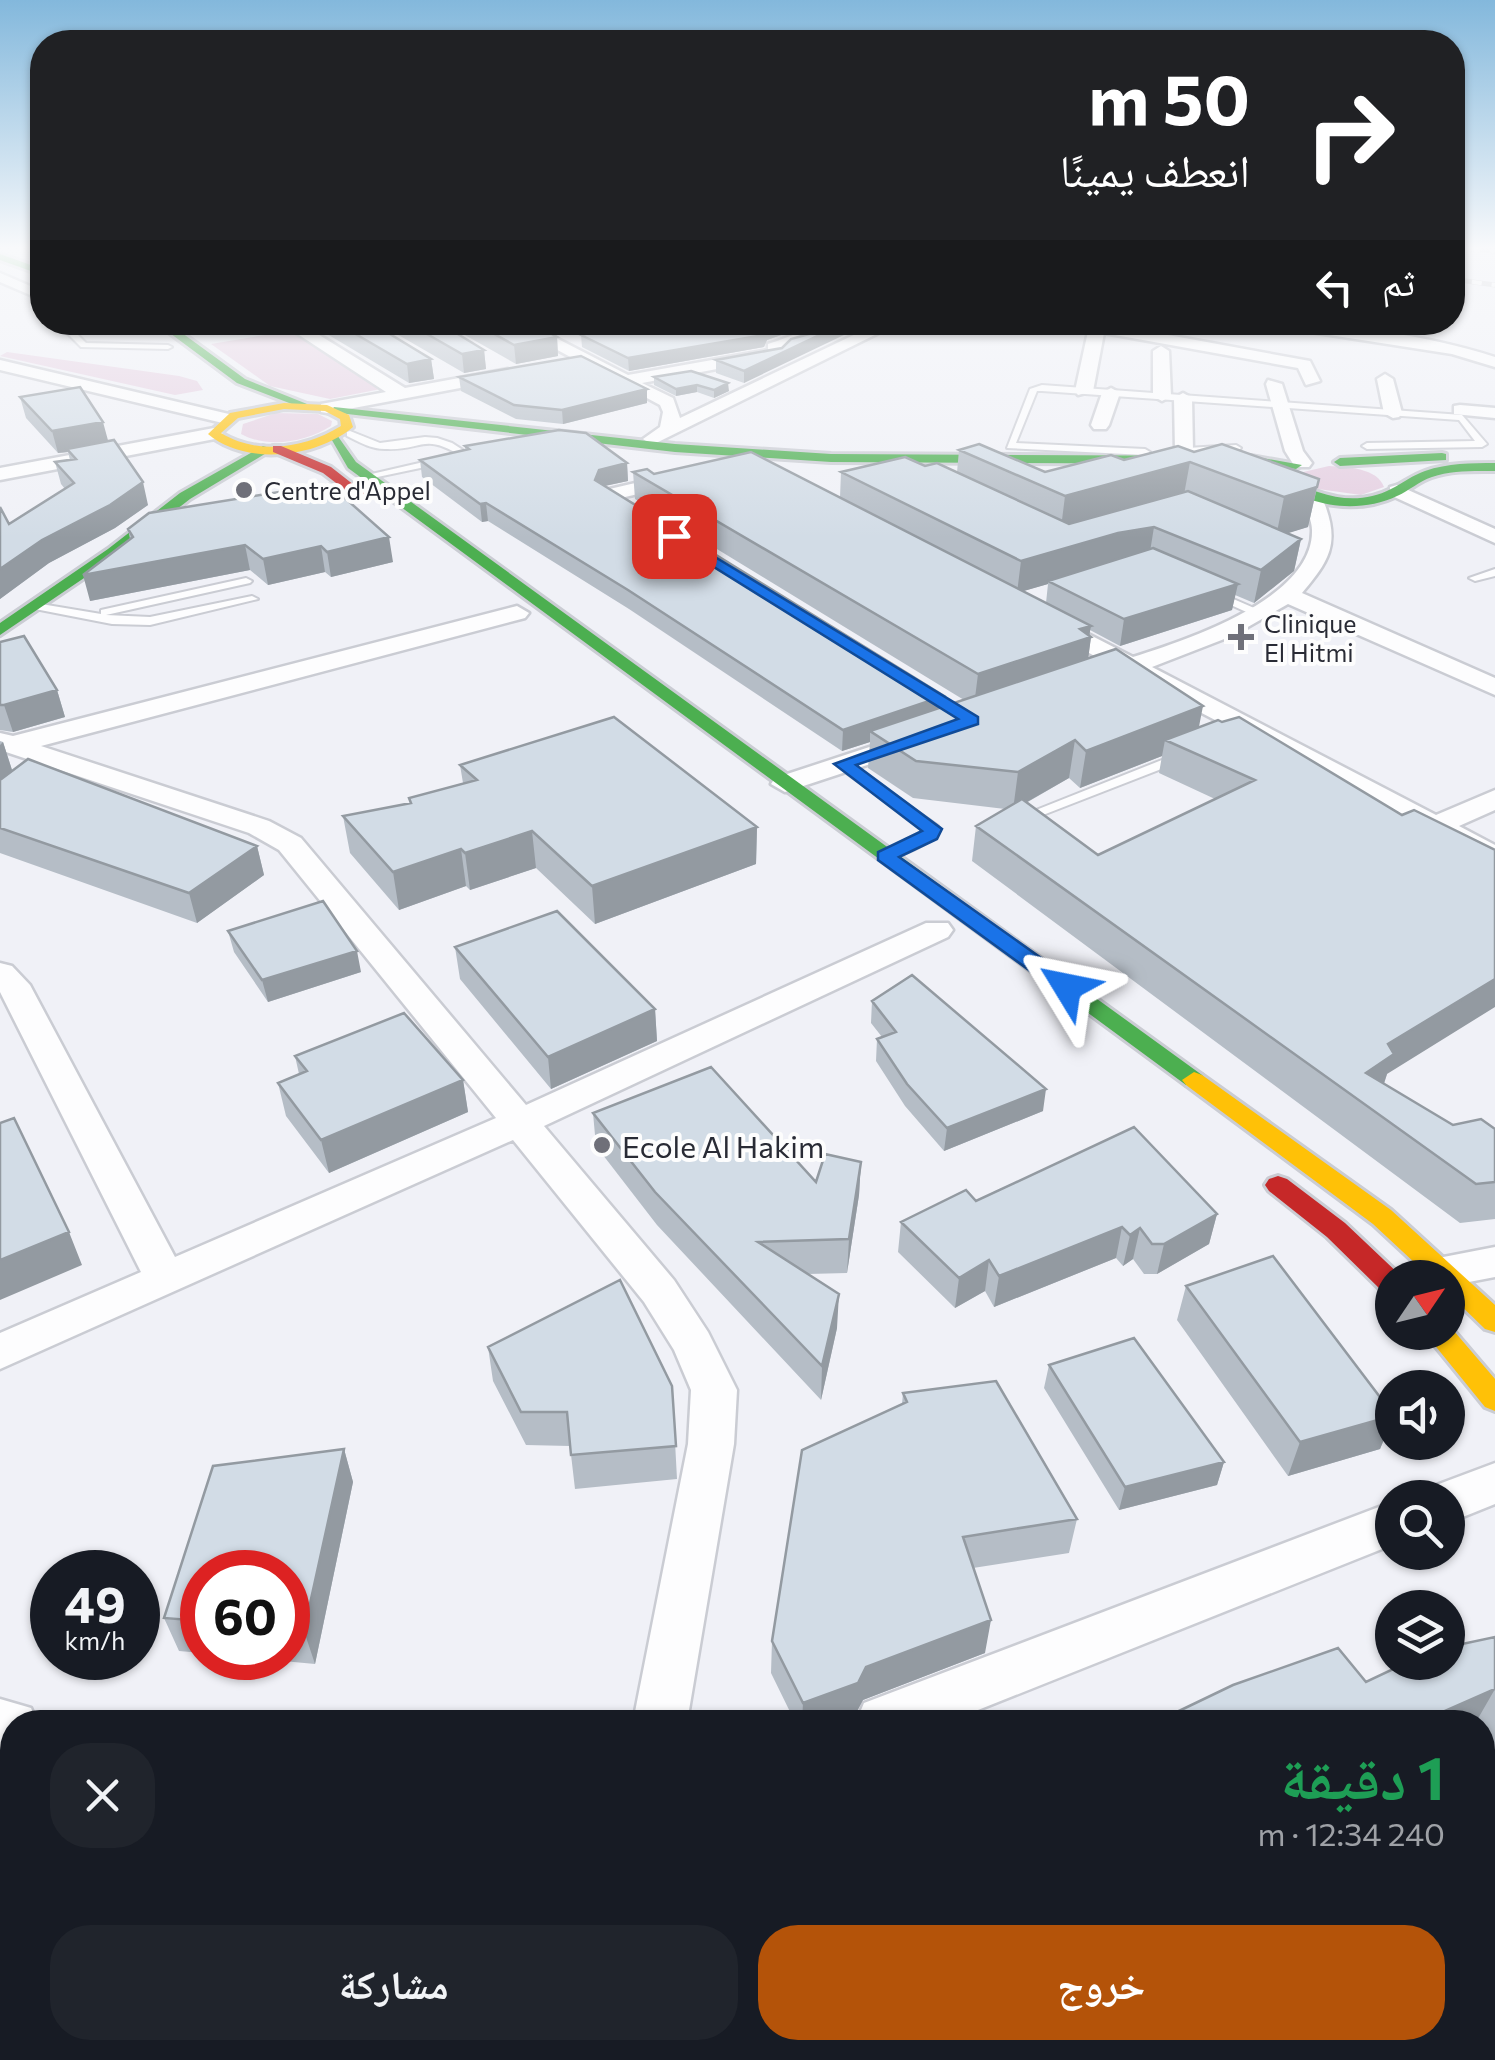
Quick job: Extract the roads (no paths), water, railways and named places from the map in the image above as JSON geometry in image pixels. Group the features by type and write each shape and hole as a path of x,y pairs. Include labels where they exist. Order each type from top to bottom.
{"main road":[{"path":"192,345 254,389 323,408 348,421 341,435 352,465 785,784 1264,1128 1382,1217 1431,1260"},
{"path":"168,346 221,386 224,427 234,446 272,449 341,435 425,437 745,463 905,471 1230,472 1488,450"},
{"path":"185,496 224,427 275,407 323,408 642,444 830,458 1250,460 1306,464 1372,469 1392,491"},
{"path":"0,630 185,496 272,449 327,470 580,660"},
{"path":"1306,464 1317,504 1354,501 1392,491 1431,472 1495,467"},
{"path":"1257,1169 1336,1230 1375,1268"},
{"path":"1465,1292 1495,1321"},
{"path":"1453,1350 1495,1399"}],"street":[{"path":"325,345 402,394"},
{"path":"558,345 668,402 672,412 668,430"},
{"path":"628,380 764,357 779,352 774,347 781,345"},
{"path":"642,444 845,345"},
{"path":"1084,390 1093,345"},
{"path":"1198,345 1304,364 1312,381"},
{"path":"1428,345 1495,362"},
{"path":"1160,350 1162,396"},
{"path":"1236,352 1238,376"},
{"path":"323,408 522,372 483,356"},
{"path":"550,366 587,359"},
{"path":"0,365 224,427"},
{"path":"430,366 460,383"},
{"path":"1385,379 1394,412"},
{"path":"1274,384 1306,464"},
{"path":"1100,425 1111,392"},
{"path":"1183,398 1184,451"},
{"path":"1458,406 1495,413"},
{"path":"0,474 224,427"},
{"path":"641,516 608,495 745,463 779,481"},
{"path":"1392,491 1454,515 1495,537"},
{"path":"1094,678 1206,639 1289,596 1306,561 1321,550 1317,504"},
{"path":"1289,596 1495,687"},
{"path":"6,743 517,613"},
{"path":"1031,614 1130,666 1240,733 1495,857"},
{"path":"785,784 935,733"},
{"path":"6,743 259,828 290,844 659,1291 693,1344 714,1390 711,1444 662,1710"},
{"path":"25,778 50,758"},
{"path":"1435,826 1495,799"},
{"path":"0,1352 521,1122 937,930"},
{"path":"0,973 13,986 51,1052 166,1280"},
{"path":"1465,1267 1495,1262"},
{"path":"1465,1495 1495,1483"},
{"path":"914,1710 1375,1530"}],"lane":[{"path":"95,345 168,346"},
{"path":"684,368 712,380"},
{"path":"726,385 748,390"},
{"path":"1236,448 1184,451 1010,446 1034,390 1084,390 1394,412 1458,406 1488,450"},
{"path":"425,437 442,441 467,456"},
{"path":"1367,446 1488,450 1495,444"},
{"path":"368,476 486,452"},
{"path":"1475,578 1495,572"},
{"path":"90,616 246,581"},
{"path":"1203,589 1257,614"},
{"path":"35,606 150,621 252,599"},
{"path":"1038,812 1194,751"},
{"path":"843,764 932,829 930,834 885,856"}],"place":[{"name":"Centre d'Appel","path":"244,490"},
{"name":"Clinique El Hitmi","path":"1241,637"},
{"name":"Ecole Al Hakim","path":"602,1145"}]}
